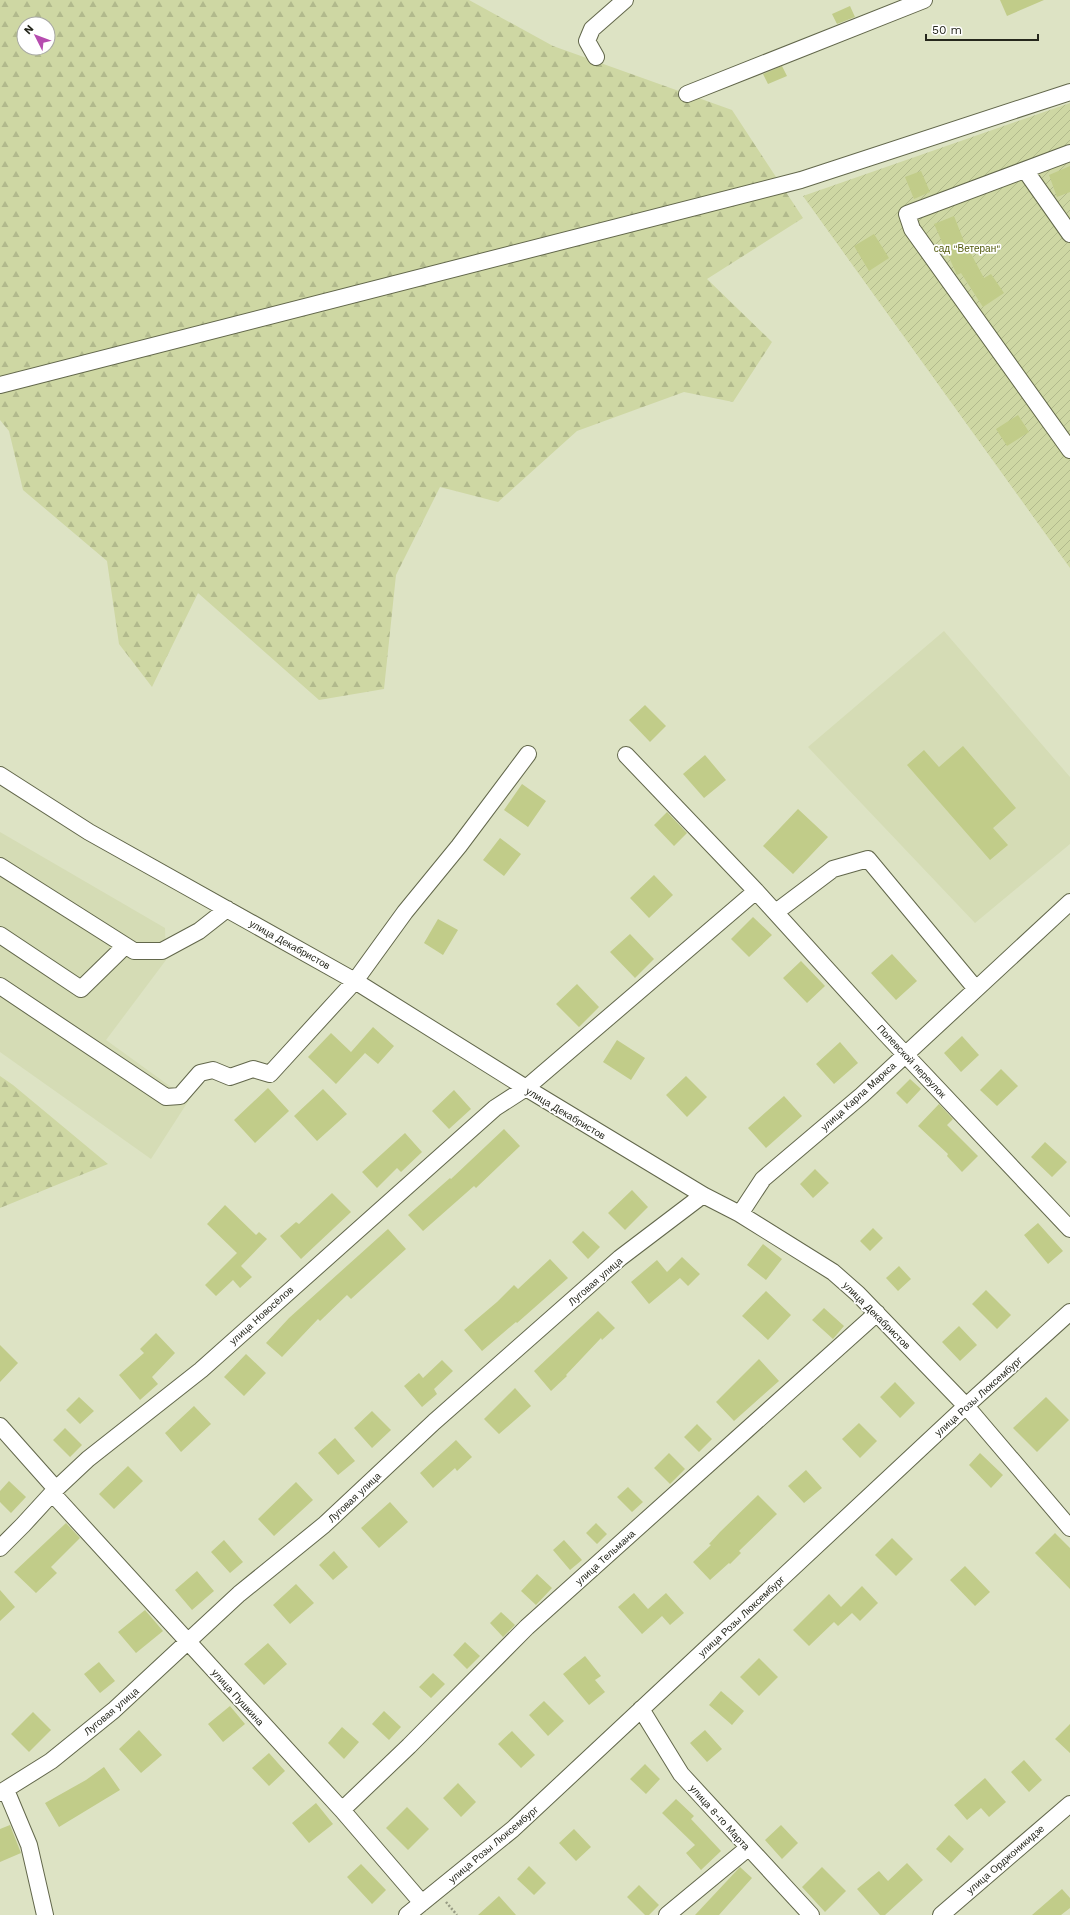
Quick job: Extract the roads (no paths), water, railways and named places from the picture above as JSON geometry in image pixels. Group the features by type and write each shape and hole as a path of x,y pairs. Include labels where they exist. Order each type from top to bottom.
{"street":[{"path":"596,57 586,41 592,29 625,0"},
{"path":"687,94 924,0"},
{"path":"0,385 802,180 1070,92"},
{"path":"1070,154 907,214 912,229 1070,450"},
{"path":"1025,170 1070,234"},
{"path":"0,986 166,1097 180,1096 200,1073 213,1070 230,1077 253,1068 270,1074 355,980 404,912 459,846 528,754"},
{"name":"Полевской переулок","path":"626,755 776,912 905,1054 1070,1229"},
{"name":"улица Декабристов","path":"0,775 89,832 355,980 526,1088 703,1195 740,1214 832,1272 858,1294 966,1406 1070,1528"},
{"path":"776,912 833,869 868,860 976,989"},
{"path":"0,866 134,951 162,951 198,931 227,909"},
{"name":"улица Новосёлов","path":"0,1548 24,1525 54,1491 88,1459 201,1370 495,1108 526,1088 756,891"},
{"name":"улица Карла Маркса","path":"740,1214 763,1179 862,1095 1070,902"},
{"path":"0,935 81,989 125,946"},
{"name":"Луговая улица","path":"3,1791 51,1761 114,1710 238,1594 324,1525 434,1422 620,1258 703,1195"},
{"name":"улица Розы Люксембург","path":"407,1915 514,1829 966,1406 1070,1312"},
{"name":"улица Тельмана","path":"342,1810 409,1746 527,1627 877,1313"},
{"name":"улица Пушкина","path":"0,1426 54,1491 188,1642 342,1810 422,1903"},
{"name":"улица 8-го Марта","path":"641,1709 680,1774 811,1915"},
{"path":"3,1791 29,1845 45,1915"},
{"name":"улица Орджоникидзе","path":"941,1915 1070,1804"},
{"path":"667,1915 748,1848"}],"park label":[{"name":"сад \"Ветеран\"","path":"967,248"}]}
